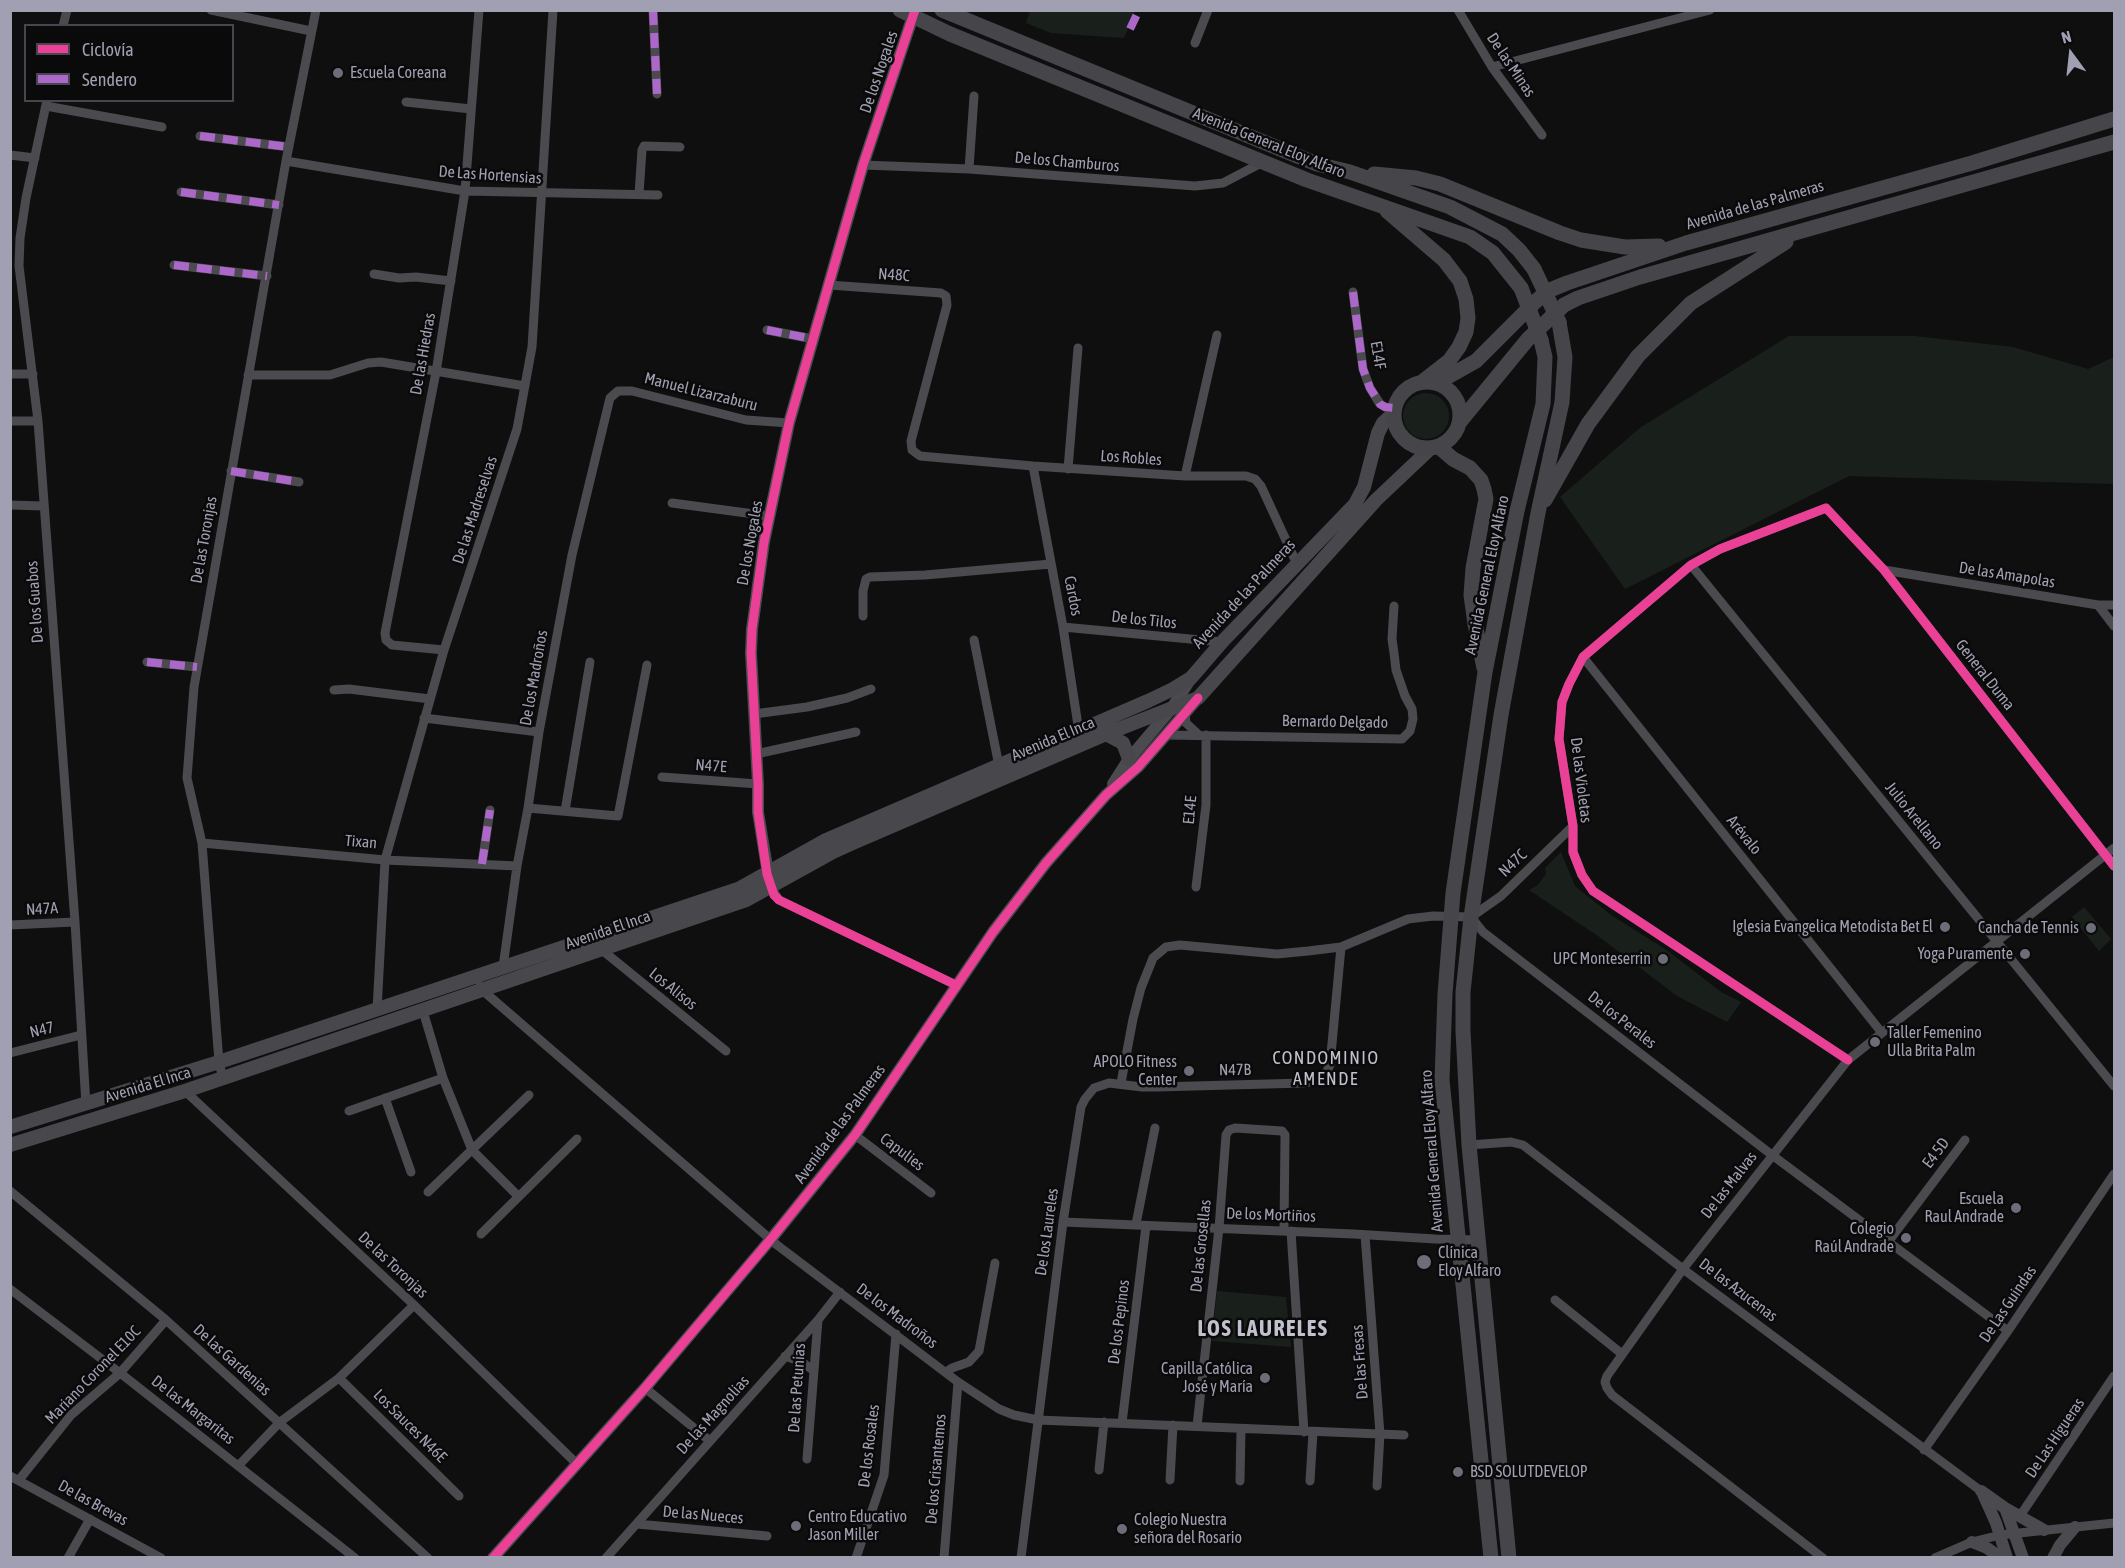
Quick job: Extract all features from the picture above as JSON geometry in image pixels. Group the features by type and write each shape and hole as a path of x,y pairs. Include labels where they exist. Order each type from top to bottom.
{"main road":[{"name":"Avenida General Eloy Alfaro","path":"900,10 950,34 1307,180 1470,237 1493,253 1521,288 1541,340 1545,357 1543,404 1517,511 1485,672 1451,917 1445,994 1442,1080 1491,1557"},
{"name":"Avenida General Eloy Alfaro","path":"947,13 1317,164 1350,172 1450,207 1484,223 1502,234 1534,269 1559,322 1566,357 1562,402 1538,513 1501,715 1471,917 1463,1002 1469,1145 1509,1557"},
{"name":"Avenida de las Palmeras","path":"1191,678 1222,642 1355,504 1364,487 1378,433 1404,391 1412,386 1429,383 1476,361 1516,320 1550,290 1587,275 1686,243 1972,163 2115,119"},
{"name":"Avenida de las Palmeras","path":"1198,698 1376,500 1435,447 1451,437 1459,423 1528,339 1564,305 1640,277 2115,142"},
{"path":"1350,172 1416,178 1440,184 1581,240 1625,247 1686,243"},
{"path":"1381,205 1444,260 1460,281 1466,299 1468,318 1466,332 1449,361 1429,383 1446,388 1458,403 1459,423"},
{"path":"1538,513 1588,424 1638,356 1691,303 1801,233"},
{"path":"1394,410 1398,432 1404,439 1421,447 1435,447 1470,468 1481,480 1486,499 1473,568 1471,595 1474,624 1485,672"},
{"name":"Avenida El Inca","path":"10,1145 223,1079 746,900 824,841 1148,702 1191,678"},
{"name":"Avenida El Inca","path":"10,1127 219,1062 738,889 769,881 1106,734 1178,711 1198,698"},
{"path":"1106,734 1123,743 1129,759"}],"street":[{"path":"211,10 311,31"},
{"name":"De las Toronjas","path":"223,1079 219,1062 202,843 187,778 197,668 286,161 316,10"},
{"path":"468,10 479,11"},
{"name":"De las Madreselvas","path":"377,1010 385,860 429,699 513,440 532,347 553,10"},
{"path":"653,10 657,94"},
{"name":"De los Nogales","path":"769,881 758,812 751,653 752,629 769,516 789,423 863,165 915,10"},
{"path":"1195,42 1208,10"},
{"name":"De las Minas","path":"1458,10 1492,66 1542,135"},
{"path":"1492,66 1710,10"},
{"name":"De las Hiedras","path":"444,650 392,645 388,643 385,633 436,372 465,191 479,11"},
{"path":"969,169 974,96"},
{"path":"406,102 471,109"},
{"path":"46,103 162,127"},
{"name":"De los Guabos","path":"46,103 26,198 19,255 38,422 75,922 86,1105"},
{"path":"200,136 289,147"},
{"path":"639,194 644,146 680,147"},
{"path":"10,155 35,158"},
{"name":"De Las Hortensias","path":"286,161 465,191 658,195"},
{"name":"De los Chamburos","path":"863,165 969,169 1195,186 1222,183 1263,162"},
{"path":"182,192 279,205"},
{"path":"174,265 267,276"},
{"path":"374,274 399,278 451,280"},
{"name":"N48C","path":"829,285 941,293 946,296 947,305 911,441 912,450"},
{"name":"E14F","path":"1353,292 1363,369 1370,388 1380,404 1394,410"},
{"path":"767,330 813,339"},
{"path":"1185,476 1217,334"},
{"path":"1068,469 1078,348"},
{"path":"248,375 330,375 374,362 525,386"},
{"path":"10,374 33,374"},
{"name":"Manuel Lizarzaburu","path":"610,398 618,391 632,391 746,420 789,423"},
{"name":"De los Madroños","path":"503,967 539,732 572,555 610,398"},
{"path":"10,421 38,422"},
{"name":"Los Robles","path":"912,450 920,456 1068,469 1185,476 1246,476 1256,479 1262,486 1297,564"},
{"name":"Cardos","path":"1034,466 1079,732"},
{"path":"231,471 299,482"},
{"path":"672,503 769,516"},
{"path":"10,505 43,506"},
{"name":"De las Violetas","path":"1826,508 1720,549 1691,565 1582,657 1562,702 1559,739 1572,825 1573,852 1582,874 1593,891 1848,1060"},
{"name":"General Duma","path":"1826,508 1884,570 2115,866"},
{"path":"863,616 863,591 866,579 870,577 926,575 1052,564"},
{"name":"Julio Arellano","path":"1691,565 2115,1086"},
{"name":"De las Amapolas","path":"1884,570 2098,606 2115,605"},
{"name":"Bernardo Delgado","path":"1167,735 1402,739 1410,731 1413,719 1412,709 1396,670 1392,622 1395,606"},
{"path":"2098,606 2115,626"},
{"name":"De los Tilos","path":"1063,627 1222,642"},
{"path":"974,640 999,766"},
{"name":"Arévalo","path":"1582,657 1882,1033"},
{"path":"147,662 197,668"},
{"path":"565,811 590,662"},
{"path":"528,808 618,816 647,665"},
{"name":"Avenida de las Palmeras","path":"492,1557 645,1388 855,1135 956,985 1039,871 1106,795 1167,735 1191,678"},
{"path":"334,690 349,689 429,699"},
{"path":"754,714 807,707 847,698 872,689"},
{"path":"1178,711 1192,730 1202,735"},
{"name":"Avenida de las Palmeras","path":"1106,795 1129,759 1178,711"},
{"path":"424,718 539,732"},
{"path":"756,754 856,732"},
{"name":"E14E","path":"1196,887 1206,806 1202,735"},
{"name":"N47E","path":"662,777 758,784"},
{"path":"482,864 490,810"},
{"name":"N47C","path":"1471,917 1501,896 1572,825"},
{"name":"Tixan","path":"202,843 385,860 517,866"},
{"name":"De las Malvas","path":"1823,1557 1612,1395 1605,1382 1610,1370 1683,1269 1848,1060 2115,848"},
{"path":"769,881 779,900 956,985"},
{"path":"1121,1083 1141,988 1153,958 1166,947 1180,945 1285,954 1341,947 1401,921 1434,916 1471,917"},
{"name":"De los Perales","path":"1471,917 1483,932 1772,1155 2008,1332"},
{"name":"N47A","path":"10,925 75,922"},
{"name":"N47B","path":"1121,1083 1157,1087 1304,1083 1323,1079 1330,1065 1341,947"},
{"name":"Los Alisos","path":"602,950 726,1051"},
{"path":"477,975 481,989"},
{"name":"De los Madroños","path":"481,989 771,1239 958,1382 999,1409 1038,1420 1404,1435"},
{"path":"423,1011 443,1078 472,1150 518,1196"},
{"name":"N47","path":"10,1053 81,1035"},
{"path":"349,1111 443,1078"},
{"name":"De los Laureles","path":"1021,1557 1063,1222 1083,1103 1099,1086 1121,1083"},
{"name":"De las Toronjas","path":"185,1091 414,1305 577,1464"},
{"path":"428,1192 529,1095"},
{"path":"385,1098 411,1172"},
{"name":"De los Pepinos","path":"1122,1423 1141,1225 1155,1128"},
{"name":"De las Grosellas","path":"1197,1426 1219,1228 1226,1135 1229,1130 1235,1128 1282,1131 1287,1138 1288,1231"},
{"name":"Capulies","path":"855,1135 931,1193"},
{"path":"481,1234 577,1138"},
{"name":"E4 5D","path":"1888,1242 1965,1140"},
{"name":"De las Azucenas","path":"1469,1145 1511,1142 1523,1144 1683,1269 1924,1450 2006,1508 2044,1530"},
{"name":"De Las Guindas","path":"1924,1450 2008,1332 2115,1174"},
{"name":"De las Gardenias","path":"10,1191 166,1320 428,1557"},
{"name":"De los Mortiños","path":"1063,1222 1478,1240"},
{"path":"1288,1231 1308,1432 1310,1481"},
{"name":"De las Fresas","path":"1365,1235 1380,1434 1377,1486"},
{"path":"946,1372 969,1362 979,1351 995,1263"},
{"name":"De las Margaritas","path":"10,1289 120,1372 355,1557"},
{"name":"De las Magnolias","path":"606,1557 818,1320 840,1292"},
{"path":"1555,1300 1622,1354"},
{"path":"239,1465 280,1422 339,1378 414,1305"},
{"name":"Mariano Coronel E10C","path":"15,1478 71,1415 120,1372 166,1320"},
{"name":"De las Petunias","path":"807,1459 818,1320"},
{"name":"De los Rosales","path":"856,1557 884,1475 896,1334"},
{"path":"785,1356 802,1362 814,1371"},
{"name":"De Las Higueras","path":"2020,1516 2115,1376"},
{"name":"Los Sauces N46E","path":"339,1378 459,1496"},
{"name":"De los Crisantemos","path":"944,1557 958,1382"},
{"path":"645,1388 710,1441"},
{"path":"1099,1470 1104,1422"},
{"path":"1170,1480 1173,1425"},
{"path":"1240,1481 1241,1429"},
{"name":"De las Brevas","path":"15,1478 160,1557"},
{"name":"De las Azucenas","path":"1981,1491 1992,1512 2007,1557"},
{"path":"2006,1508 2023,1557"},
{"path":"68,1557 90,1519"},
{"path":"1935,1557 1972,1542 2014,1532 2115,1523"},
{"name":"De las Nueces","path":"637,1524 767,1536"},
{"path":"2053,1557 2075,1527"},
{"path":"1972,1542 2001,1557"}],"shaded area":[{"path":"1030,10 1135,11 1124,38 1051,33 1026,23"},
{"path":"1789,336 1914,336 2013,347 2088,369 2114,357 2114,484 1849,476 1625,589 1560,497 1641,427"},
{"path":"1426,393 1442,400 1449,416 1442,432 1426,439 1410,432 1403,416 1410,400"},
{"path":"1561,852 1575,886 1611,915 1668,951 1721,992 1741,1002 1727,1022 1677,996 1598,936 1529,890 1538,885 1546,874 1545,868"},
{"name":"Cancha de Tennis","path":"2084,907 2111,939 2099,951 2072,917"},
{"path":"1217,1291 1286,1297 1291,1347 1212,1341"}],"marked path":[{"path":"653,10 657,94"},
{"path":"1130,29 1139,10"},
{"path":"200,136 289,147"},
{"path":"181,192 279,205"},
{"path":"174,265 267,276"},
{"path":"1353,292 1363,369 1370,388 1380,404 1395,408"},
{"path":"767,330 813,339"},
{"path":"231,471 299,482"},
{"path":"147,662 197,667"},
{"path":"482,864 490,810"}],"cycle path":[{"path":"915,10 863,165 789,423 764,542 751,653 758,812 767,874 774,895 779,900 956,985"},
{"path":"1848,1060 1593,891 1582,875 1573,852 1573,826 1559,739 1562,702 1569,684 1583,657 1691,565 1720,549 1826,508 1884,570 2114,866"},
{"path":"493,1558 645,1388 855,1135 993,932 1046,863 1106,795 1138,767 1198,698"}],"place":[{"name":"Escuela Coreana","path":"338,73"},
{"name":"Iglesia Evangelica Metodista Bet El","path":"1945,927"},
{"name":"Cancha de Tennis","path":"2091,928"},
{"name":"Yoga Puramente","path":"2025,954"},
{"name":"UPC Monteserrin","path":"1663,959"},
{"name":"Taller Femenino Ulla Brita Palm","path":"1875,1042"},
{"name":"APOLO Fitness Center","path":"1189,1071"},
{"name":"Escuela Raul Andrade","path":"2016,1208"},
{"name":"Colegio Raúl Andrade","path":"1906,1238"},
{"name":"Clínica Eloy Alfaro","path":"1424,1262"},
{"name":"Capilla Católica José y María","path":"1265,1378"},
{"name":"BSD SOLUTDEVELOP","path":"1458,1472"},
{"name":"Centro Educativo Jason Miller","path":"796,1526"},
{"name":"Colegio Nuestra señora del Rosario","path":"1122,1529"}],"district":[{"name":"CONDOMINIO AMENDE","path":"1326,1068"},
{"name":"LOS LAURELES","path":"1263,1329"}]}
